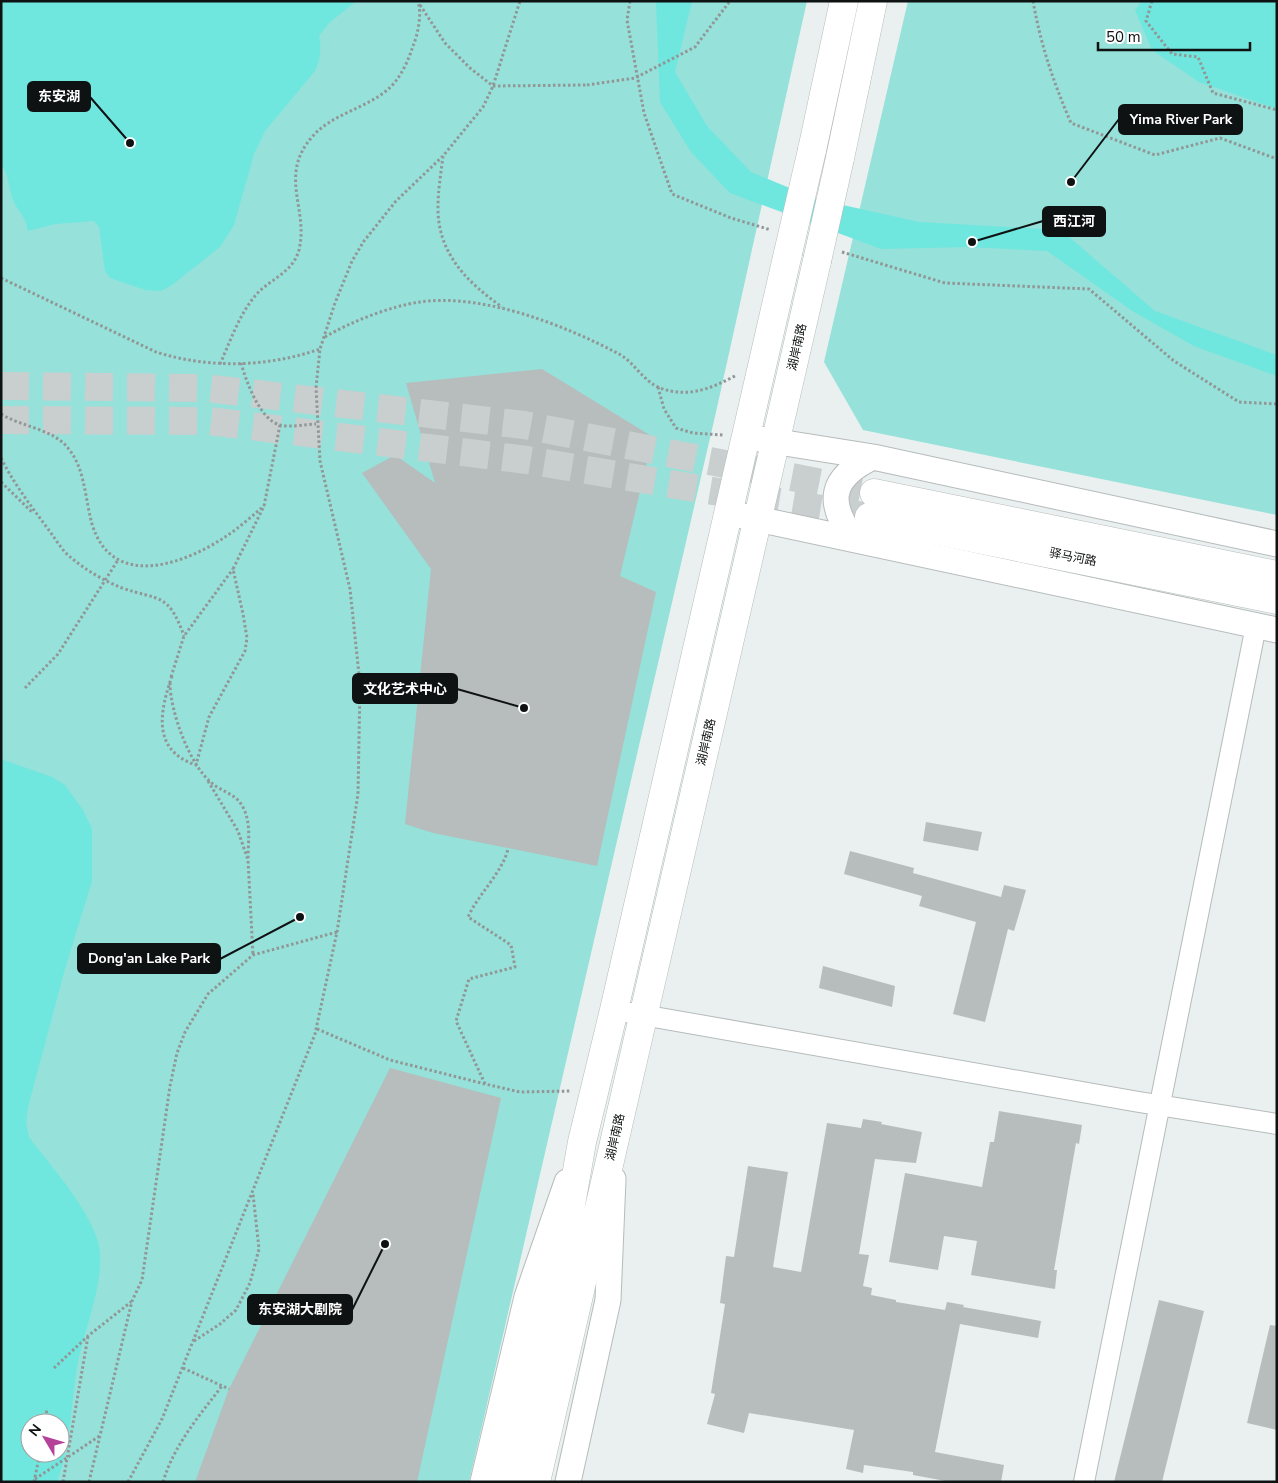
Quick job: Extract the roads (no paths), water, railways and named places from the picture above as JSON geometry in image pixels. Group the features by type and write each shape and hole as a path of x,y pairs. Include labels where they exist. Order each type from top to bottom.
{"main road":[{"path":"509,1482 566,1233 582,1142 729,514 746,437 783,242 812,150 844,1"},
{"name":"湖岸南路","path":"536,1482 775,441 825,255 840,158 873,1"},
{"name":"驿马河路","path":"866,516 1277,575"},
{"name":"驿马河路","path":"866,516 1277,600"}],"street":[{"path":"746,437 873,457 1277,544"},
{"path":"866,516 844,525 838,512 835,495 839,482 849,472 873,457"},
{"path":"729,514 757,519 866,516 1266,628 1160,1106 1084,1482"},
{"path":"614,1010 1160,1106 1277,1124"},
{"path":"483,1482 527,1297 582,1142"},
{"path":"568,1482 608,1300 614,1146"}],"tunnel":[{"path":"1,386 206,388 524,425 874,493"},
{"path":"1,420 209,421 527,460 869,517"}],"place":[{"name":"东安湖","path":"130,143"},
{"name":"Yima River Park","path":"1071,182"},
{"name":"西江河","path":"972,242"},
{"name":"文化艺术中心","path":"524,708"},
{"name":"Dong'an Lake Park","path":"300,917"},
{"name":"东安湖大剧院","path":"385,1244"}]}
